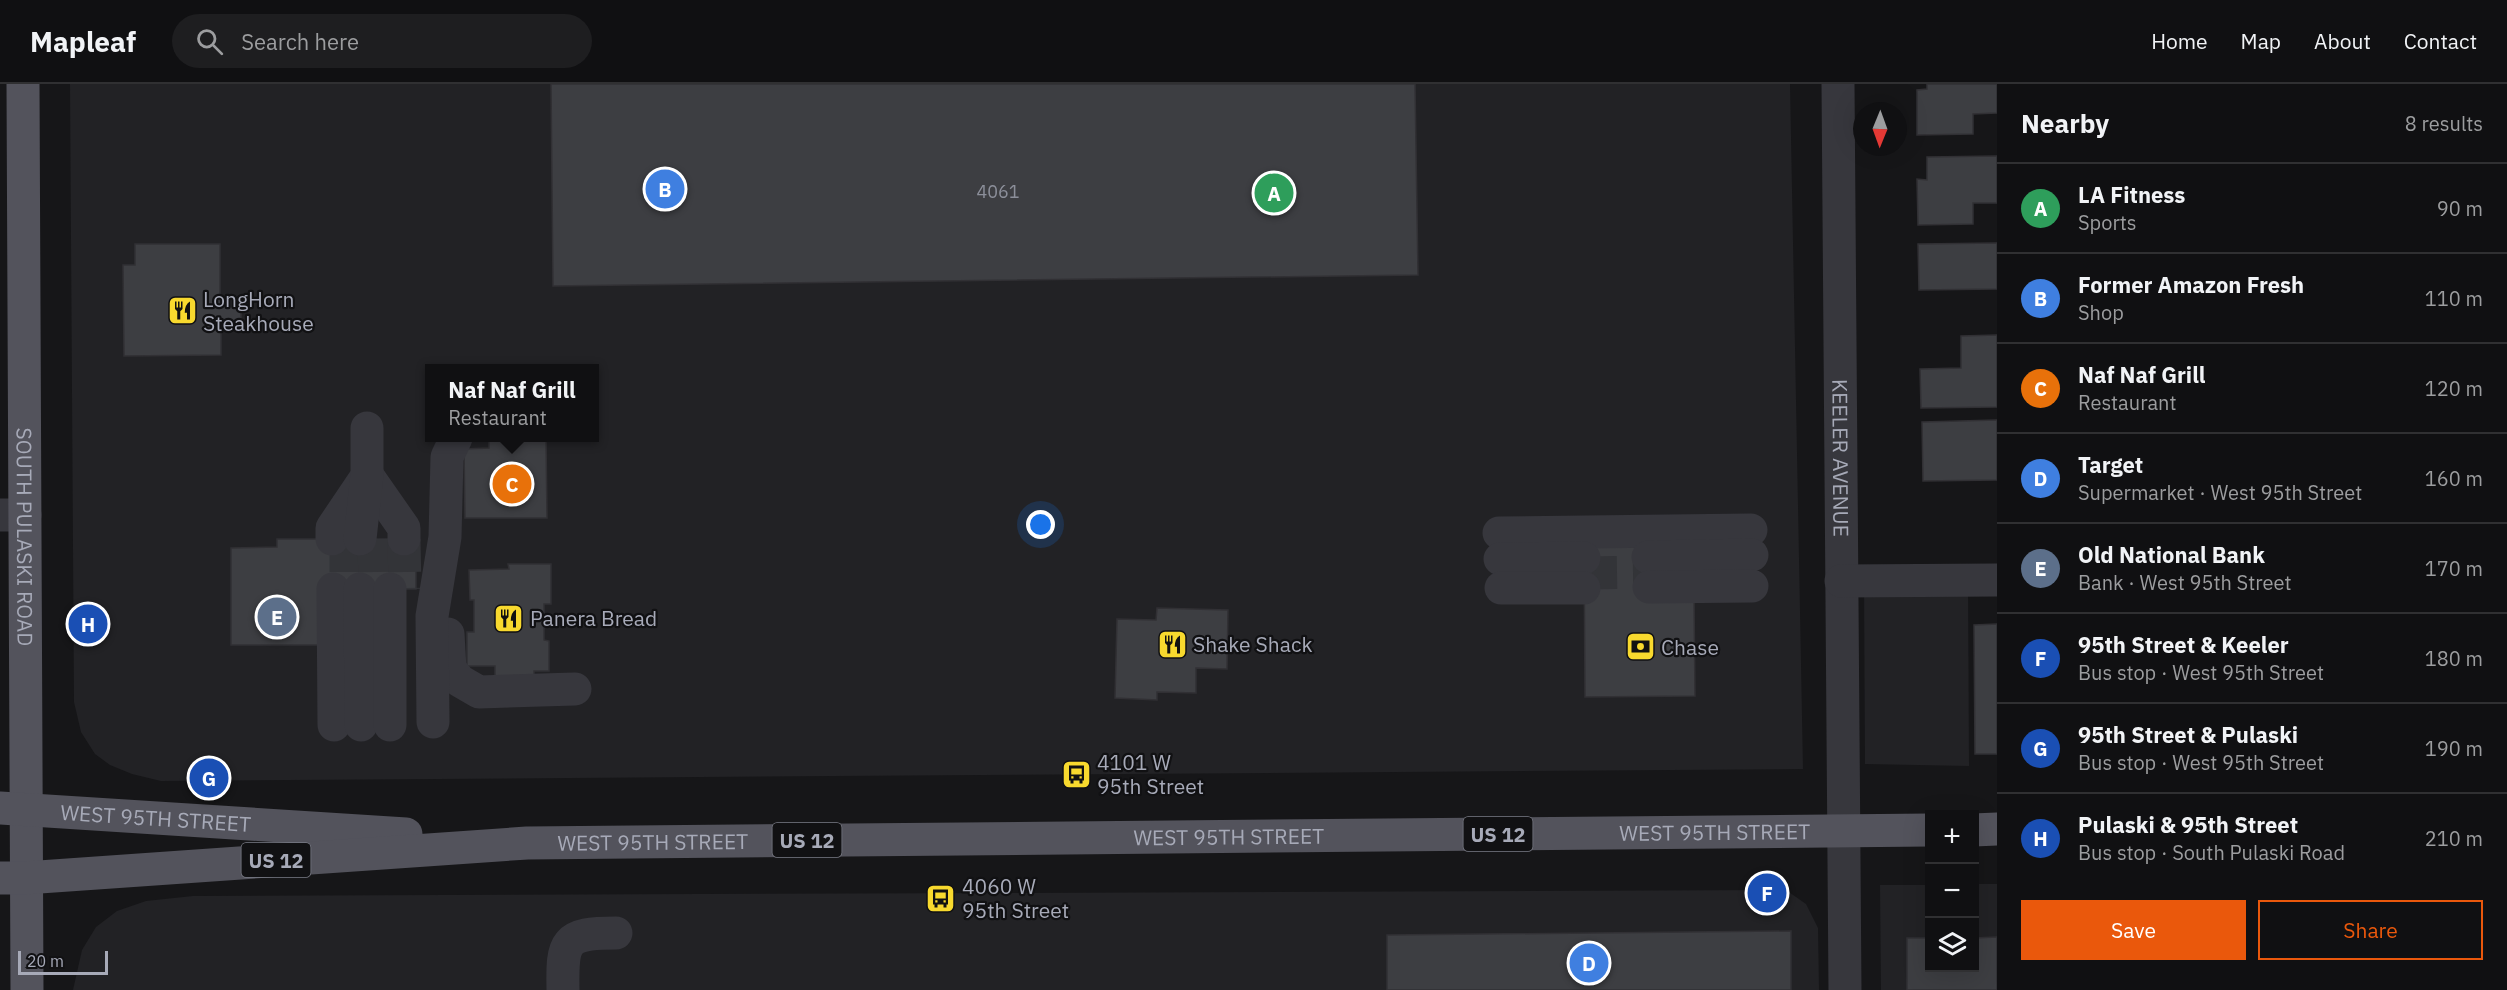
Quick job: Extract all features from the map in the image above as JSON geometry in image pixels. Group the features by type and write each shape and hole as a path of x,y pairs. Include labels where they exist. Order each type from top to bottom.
{"main road":[{"name":"SOUTH PULASKI ROAD","path":"23,84 13,515 13,878 27,990"},
{"name":"WEST 95TH STREET","path":"13,808 528,843"},
{"name":"WEST 95TH STREET","path":"13,878 528,843 1925,830"},
{"path":"1979,830 1997,830"}],"street":[{"name":"KEELER AVENUE","path":"1838,84 1845,990"},
{"path":"367,428 367,475 346,529 368,539 404,528 367,475"},
{"path":"378,724 432,616 445,537 447,457 454,442"},
{"path":"1584,573 1500,564 1752,560 1648,572"},
{"path":"438,573 446,604 450,669 460,681 479,692 575,689"},
{"path":"1841,581 1997,580"},
{"path":"378,724 368,589 378,724"},
{"path":"563,990 562,958 567,944 577,937 592,933 616,933"}],"shaded area":[{"path":"70,84 1790,84 1803,769 161,781 132,774 110,765 95,754 81,732 74,702"},
{"path":"1864,581 1968,581 1969,766 1865,764"},
{"path":"1979,884 1997,884 1997,990 1881,990 1880,885 1925,885 1925,972 1979,972"},
{"path":"1786,890 1806,904 1818,928 1819,990 73,990 82,950 96,927 117,911 146,901 193,896"}],"building":[{"path":"551,84 1415,84 1418,275 553,286"},
{"path":"1927,84 1997,84 1997,113 1973,114 1973,134 1917,135 1917,90 1927,89"},
{"path":"1997,156 1997,203 1973,203 1973,224 1918,225 1917,179 1927,180 1927,157"},
{"path":"1997,243 1997,289 1919,290 1918,244"},
{"name":"LongHorn Steakhouse","path":"135,244 220,244 220,300 241,299 241,322 221,322 221,355 124,356 123,265 135,265"},
{"path":"1997,335 1997,407 1921,408 1920,369 1961,368 1961,336"},
{"path":"1997,420 1997,480 1923,481 1922,422"},
{"path":"489,442 546,442 547,518 465,518 464,449 489,448"},
{"path":"277,539 416,539 416,589 323,589 323,645 231,645 231,548 277,547"},
{"name":"Chase","path":"1648,543 1694,597 1695,696 1585,697 1584,544"},
{"name":"Panera Bread","path":"508,564 551,564 551,604 544,604 544,640 549,641 549,671 534,671 534,679 495,679 495,666 467,666 467,632 474,632 474,600 470,600 469,570 509,569"},
{"name":"Shake Shack","path":"1157,608 1228,610 1227,669 1196,668 1196,693 1157,692 1157,700 1115,698 1117,619 1156,620"},
{"path":"1997,624 1997,754 1975,754 1974,625"},
{"path":"1791,931 1791,990 1387,990 1387,935"},
{"path":"1997,937 1997,990 1907,990 1907,938 1925,938 1925,972 1979,972 1979,938"}],"tunnel":[{"path":"346,539 346,589"},
{"path":"374,539 375,589"},
{"path":"404,539 405,589"},
{"path":"1584,573 1648,572"}],"place":[{"name":"Former Amazon Fresh","path":"665,189"},
{"name":"LA Fitness","path":"1274,193"},
{"name":"LongHorn Steakhouse","path":"182,311"},
{"name":"Naf Naf Grill","path":"512,484"},
{"name":"Old National Bank","path":"277,617"},
{"name":"Panera Bread","path":"509,618"},
{"name":"Pulaski & 95th Street","path":"88,624"},
{"name":"Shake Shack","path":"1172,644"},
{"name":"Chase","path":"1640,647"},
{"name":"4101 W 95th Street","path":"1076,774"},
{"name":"95th Street & Pulaski","path":"209,778"},
{"name":"95th Street & Keeler","path":"1767,893"},
{"name":"4060 W 95th Street","path":"941,898"},
{"name":"Target","path":"1589,963"}]}
